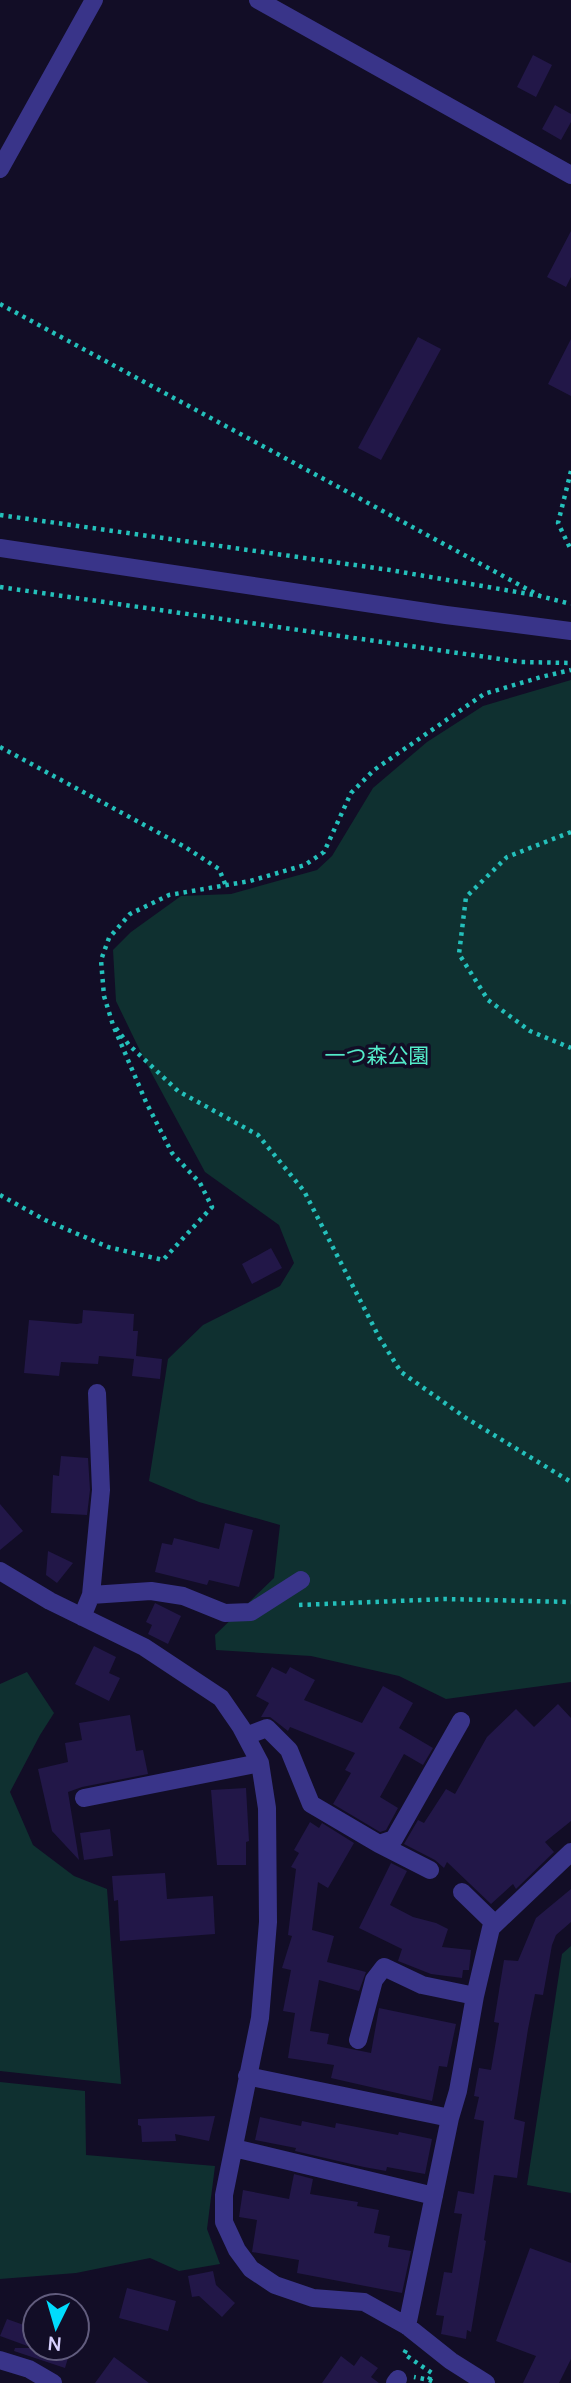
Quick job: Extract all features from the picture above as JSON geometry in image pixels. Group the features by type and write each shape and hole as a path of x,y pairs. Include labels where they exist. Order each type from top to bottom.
{"street":[{"path":"0,169 94,0"},
{"path":"258,0 571,174"},
{"path":"0,548 446,615 571,631"},
{"path":"82,1617 91,1595 101,1490 97,1393"},
{"path":"0,1571 82,1617 144,1647 221,1698 260,1763 267,1808 268,1922 260,2018 224,2195 224,2222 237,2250 251,2269 275,2285 313,2298 364,2302 407,2326 451,2361 485,2383"},
{"path":"91,1595 151,1591 183,1596 225,1613 251,1612 301,1580"},
{"path":"379,1844 394,1839 461,1721"},
{"path":"246,1736 267,1728 289,1750 311,1804 430,1870"},
{"path":"84,1798 260,1763"},
{"path":"407,2326 491,1928 571,1852"},
{"path":"462,1892 495,1924"},
{"path":"358,2039 374,1980 384,1967 422,1985 475,1996"},
{"path":"247,2076 450,2118"},
{"path":"234,2148 433,2196"},
{"path":"0,2360 29,2369 53,2383"}],"path":[{"path":"0,304 540,596"},
{"path":"571,471 558,523 571,550"},
{"path":"0,515 390,570 540,596 571,604"},
{"path":"0,587 520,662 571,663"},
{"path":"0,1195 45,1220 108,1247 163,1260 212,1207 200,1183 172,1153 141,1091 113,1025 104,996 101,960 109,938 130,914 169,895 226,886 305,865 324,852 351,793 374,770 484,694 571,670"},
{"path":"0,747 185,847 219,869 226,886"},
{"path":"571,832 507,858 466,897 459,954 488,1000 530,1031 571,1048"},
{"path":"113,1025 129,1045 178,1091 258,1135 304,1191 379,1337 401,1372 466,1418 571,1482"},
{"path":"260,1606 446,1599 571,1602"},
{"path":"404,2354 432,2373 429,2380"},
{"path":"398,2379 429,2380 436,2383"}],"green space":[{"name":"一つ森公園","path":"571,680 571,1682 446,1699 399,1676 311,1656 216,1650 215,1635 274,1578 280,1525 199,1502 149,1481 168,1359 203,1325 280,1286 294,1263 279,1225 205,1172 116,1001 113,950 131,932 181,896 231,894 317,870 332,856 373,788 427,742 483,706"},
{"path":"27,1672 54,1713 10,1792 33,1845 74,1876 107,1889 121,2084 0,2071 0,1684"},
{"path":"571,1946 571,2193 527,2185 562,1954"},
{"path":"0,2082 85,2091 86,2155 215,2166 207,2229 220,2264 179,2271 150,2258 76,2273 0,2279"}],"building":[{"path":"533,55 552,65 536,97 517,87"},
{"path":"555,105 571,114 571,122 561,140 542,129"},
{"path":"571,231 571,277 566,287 547,277"},
{"path":"418,337 441,349 381,460 358,448"},
{"path":"571,339 571,396 548,384"},
{"path":"271,1248 282,1268 252,1284 242,1264"},
{"path":"83,1310 134,1314 133,1331 138,1331 136,1356 162,1359 160,1379 132,1376 134,1359 99,1356 98,1364 61,1362 59,1376 24,1373 29,1320 77,1324 82,1323"},
{"path":"61,1456 88,1458 90,1490 87,1515 51,1513 53,1475 59,1476"},
{"path":"0,1504 23,1531 0,1550"},
{"path":"225,1523 253,1530 239,1587 209,1580 207,1585 155,1572 162,1543 172,1545 174,1538 219,1549"},
{"path":"48,1551 73,1563 57,1583 46,1575"},
{"path":"155,1603 181,1616 168,1644 148,1634 152,1625 146,1622"},
{"path":"94,1646 116,1657 109,1673 120,1678 109,1701 75,1684"},
{"path":"272,1667 286,1674 290,1667 315,1680 304,1700 362,1723 383,1686 413,1703 399,1728 433,1748 423,1765 404,1754 380,1797 398,1808 386,1830 380,1832 333,1804 351,1773 345,1770 355,1753 290,1727 288,1731 270,1717 261,1717 269,1703 256,1696"},
{"path":"558,1704 571,1718 571,1821 545,1842 554,1852 516,1889 513,1884 491,1904 447,1862 444,1868 435,1860 404,1844 418,1820 424,1823 446,1789 455,1794 487,1737 516,1709 534,1727"},
{"path":"130,1715 136,1751 143,1750 148,1774 68,1792 79,1860 52,1831 38,1769 68,1762 65,1743 82,1740 79,1723"},
{"path":"246,1788 249,1841 246,1842 246,1865 217,1865 211,1790"},
{"path":"310,1822 319,1828 322,1823 354,1843 328,1888 318,1882 312,1930 334,1936 327,1962 366,1972 359,1991 319,1980 310,2031 329,2034 327,2044 371,2053 379,2008 456,2024 447,2067 439,2066 432,2101 331,2078 334,2065 288,2058 295,2013 283,2011 291,1970 282,1968 292,1936 288,1935 296,1869 291,1867 299,1853 294,1850"},
{"path":"110,1829 113,1856 84,1860 80,1833"},
{"path":"391,1863 407,1871 390,1905 413,1917 448,1929 442,1947 471,1950 469,1970 463,1970 462,1978 431,1974 398,1961 402,1949 359,1928"},
{"path":"165,1873 167,1899 213,1896 215,1934 120,1941 118,1900 114,1901 112,1876"},
{"path":"571,1889 571,1922 556,1935 543,1995 535,1994 528,2029 514,2119 525,2122 517,2178 494,2175 471,2332 467,2330 466,2339 441,2334 444,2316 436,2315 444,2272 452,2273 462,2214 454,2213 458,2191 474,2194 484,2121 474,2119 479,2097 474,2096 479,2068 491,2070 499,2023 494,2022 504,1960 518,1961 536,1918"},
{"path":"215,2116 209,2141 175,2134 176,2141 142,2142 141,2126 138,2125 138,2119"},
{"path":"260,2117 301,2126 302,2121 335,2128 336,2123 432,2139 425,2174 387,2167 386,2171 364,2167 255,2140"},
{"path":"294,2174 313,2179 310,2194 358,2202 357,2206 379,2210 374,2233 390,2236 388,2247 411,2251 402,2293 297,2273 299,2260 252,2252 257,2220 239,2217 243,2190 289,2199"},
{"path":"530,2248 571,2263 571,2359 559,2383 523,2383 536,2356 496,2341"},
{"path":"213,2271 216,2285 235,2303 222,2317 199,2296 192,2297 188,2276"},
{"path":"127,2288 176,2301 168,2331 119,2318"},
{"path":"7,2319 21,2324 21,2344 0,2336"},
{"path":"341,2356 354,2366 361,2356 378,2368 371,2377 379,2383 322,2383"},
{"path":"114,2357 149,2383 95,2383"},
{"path":"47,2362 67,2362 65,2368"}]}
